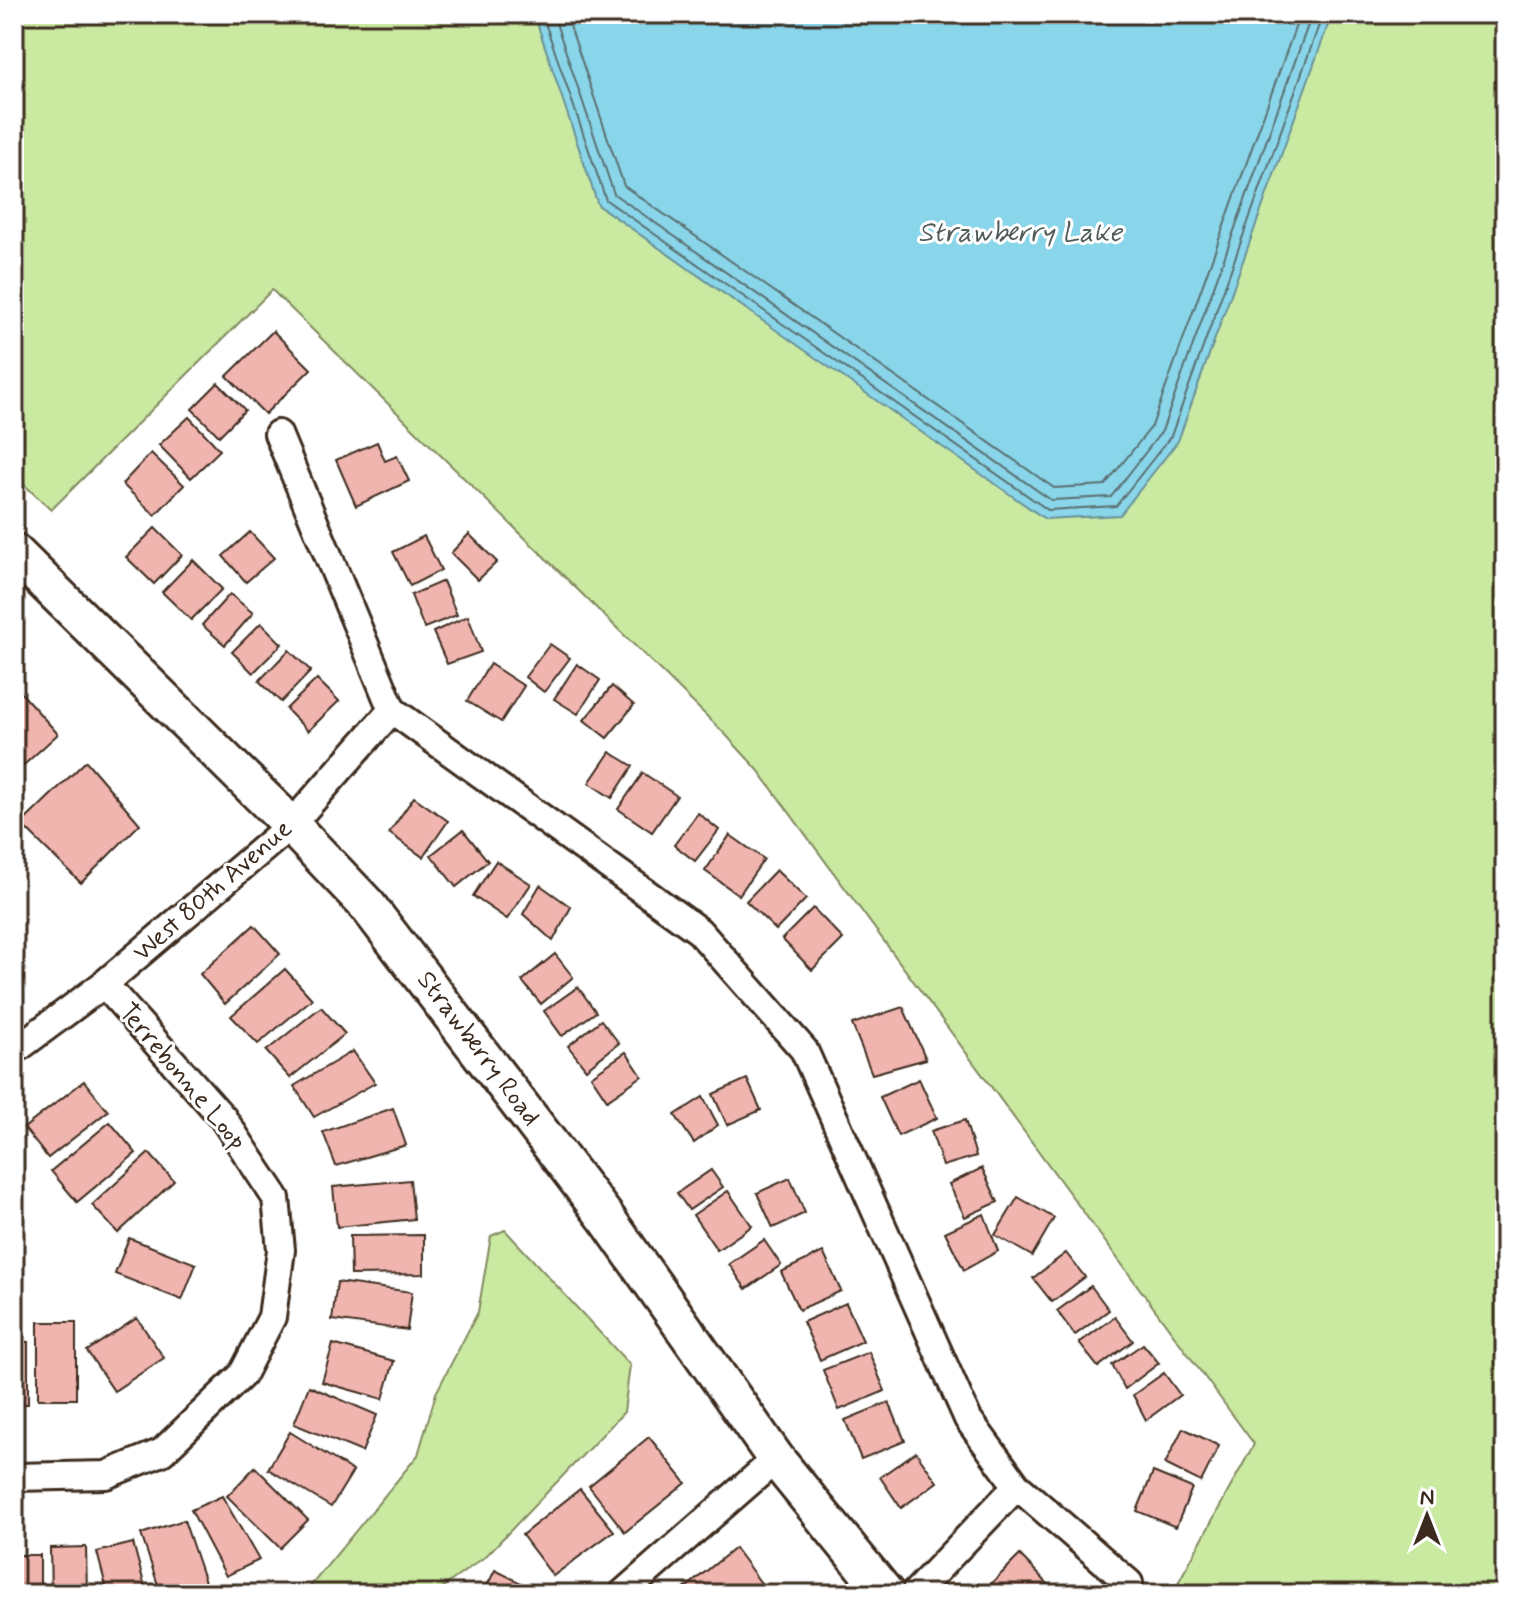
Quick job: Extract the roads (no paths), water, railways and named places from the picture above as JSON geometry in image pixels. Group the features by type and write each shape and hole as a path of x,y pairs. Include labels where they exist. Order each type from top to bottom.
{"street":[{"path":"278,434 392,710 699,931 804,1050 968,1419 1017,1486 1129,1583"},
{"name":"Strawberry Road","path":"14,552 291,825 367,905 607,1219 776,1459 886,1594"},
{"name":"West 80th Avenue","path":"14,1051 104,984 291,825 392,710"},
{"name":"Terrebonne Loop","path":"14,1477 106,1475 162,1452 242,1375 272,1317 281,1250 276,1198 223,1118 104,984"},
{"path":"622,1594 776,1459"},
{"path":"914,1594 1017,1486"}],"water":[{"name":"Strawberry Lake","path":"534,14 1332,14 1178,441 1120,515 1045,519 598,205"}]}
